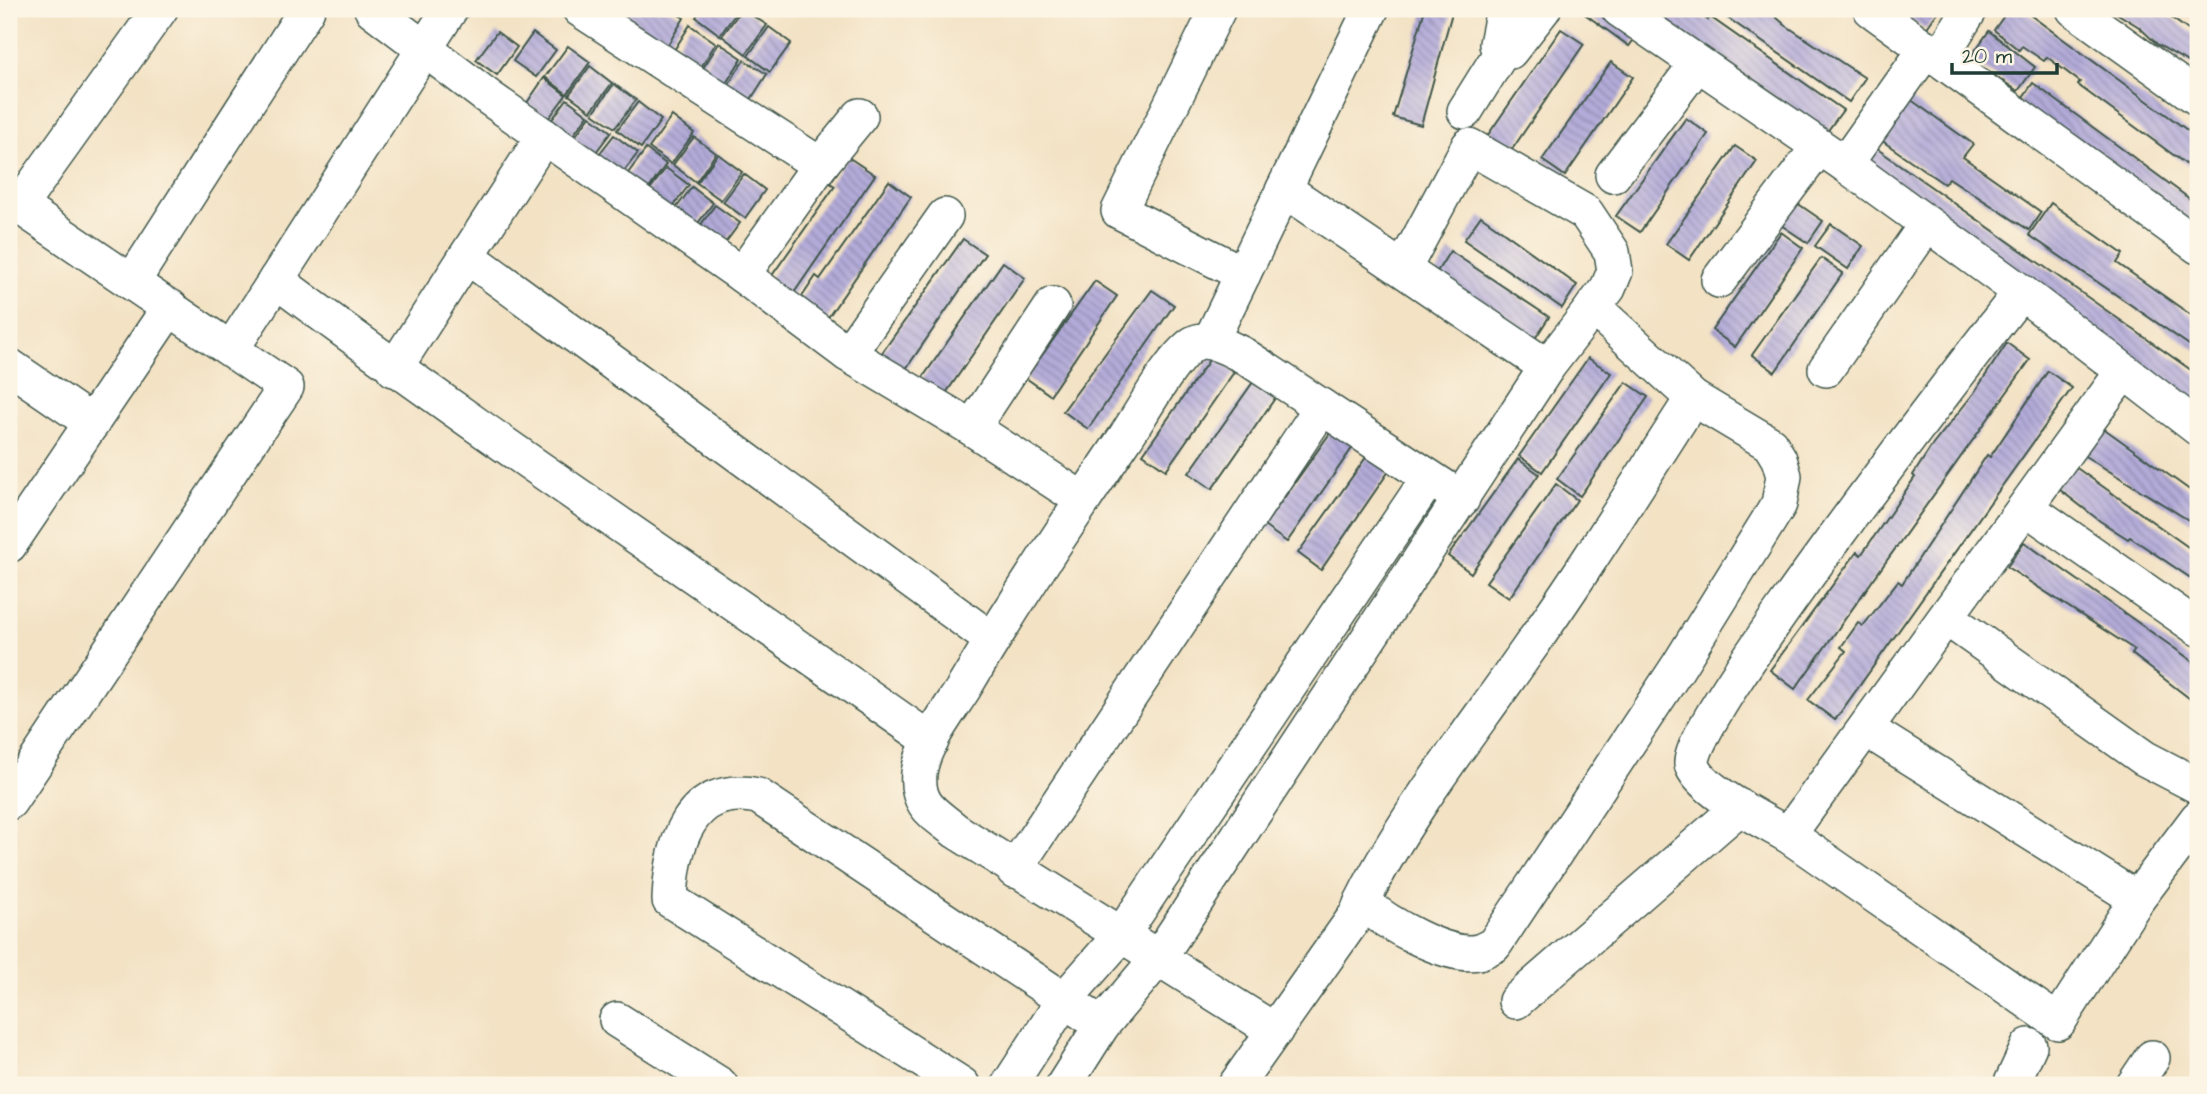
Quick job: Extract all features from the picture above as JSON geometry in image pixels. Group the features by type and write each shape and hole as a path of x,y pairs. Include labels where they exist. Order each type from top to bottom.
{"street":[{"path":"9,802 286,387 14,202 160,9"},
{"path":"132,282 307,9"},
{"path":"372,9 848,354 972,428 1083,500"},
{"path":"232,348 450,9"},
{"path":"580,9 820,165"},
{"path":"1219,9 1119,211 1243,274"},
{"path":"1210,342 1371,9"},
{"path":"1504,9 1497,44 1503,50 1510,51 1543,9"},
{"path":"1619,9 1832,155 2021,292 2198,428"},
{"path":"1871,9 1934,52 2198,246"},
{"path":"1718,280 1832,155 1934,52 1970,9"},
{"path":"2074,9 2198,98"},
{"path":"1465,111 1503,50"},
{"path":"1614,175 1696,64"},
{"path":"742,275 820,165 860,116"},
{"path":"394,369 544,136"},
{"path":"1064,1085 1102,1025 1159,957 1548,367 1608,288 1615,271 1612,253 1586,213 1469,146 1403,269"},
{"path":"1284,189 1548,367"},
{"path":"848,354 945,216"},
{"path":"1826,369 1927,224"},
{"path":"467,256 663,402 992,640"},
{"path":"276,280 394,369 753,614 931,741"},
{"path":"2021,292 1887,464 1704,729 1691,757 1695,772 1740,807 1788,835 2058,1021 2137,899 2198,818"},
{"path":"972,428 1052,305"},
{"path":"9,545 170,307"},
{"path":"1362,902 1412,934 1456,951 1478,952 1494,945 1506,931 1536,877 1678,667 1779,504 1784,476 1779,459 1770,444 1693,398 1593,307"},
{"path":"1275,1031 1122,934 1014,870 923,805 918,788 920,769 931,741 992,640 1083,500 1170,370 1192,345 1200,341 1210,342 1243,355 1462,499"},
{"path":"9,366 92,423"},
{"path":"1788,835 2123,372"},
{"path":"1236,1085 1357,914 1374,877 1446,768 1569,592 1693,398"},
{"path":"1014,870 1322,407"},
{"path":"1009,1085 1064,999 1122,934 1429,478"},
{"path":"2027,508 2198,628"},
{"path":"1947,618 2144,758 2198,786"},
{"path":"1866,729 2137,899"},
{"path":"962,1085 670,900 677,851 686,825 699,808 720,796 739,792 758,796 1102,1025"},
{"path":"1516,1001 1740,807"},
{"path":"617,1020 719,1085"},
{"path":"2011,1085 2029,1045"}],"building":[{"path":"612,9 669,9 684,18 664,51 618,23 623,16"},
{"path":"702,9 739,9 720,35 696,17"},
{"path":"742,9 767,25 746,54 722,36"},
{"path":"1425,9 1453,9 1421,125 1393,117"},
{"path":"1578,9 1605,9 1639,33 1629,46"},
{"path":"1648,9 1692,9 1708,20 1710,17 1843,110 1826,133"},
{"path":"1715,9 1767,9 1785,25 1865,78 1849,102"},
{"path":"1896,9 1940,9 1926,29"},
{"path":"2009,9 2022,9 2198,138 2198,173 2078,85 2080,82 2047,57 2044,61 2022,46 2019,50 1994,30"},
{"path":"2110,9 2159,9 2198,37 2198,68 2157,44 2139,27"},
{"path":"690,25 716,43 698,72 671,55"},
{"path":"769,27 791,43 770,72 748,56"},
{"path":"1561,29 1584,44 1502,164 1479,148"},
{"path":"1989,31 2035,67 2018,91 1969,59"},
{"path":"497,32 517,47 497,75 476,60"},
{"path":"533,33 556,50 536,77 513,61"},
{"path":"719,43 742,58 723,88 700,73"},
{"path":"568,46 590,62 567,94 545,77"},
{"path":"744,60 767,74 748,104 725,90"},
{"path":"1611,62 1633,77 1565,176 1542,160"},
{"path":"590,66 612,83 591,111 569,95"},
{"path":"544,78 566,95 543,126 522,110"},
{"path":"2033,83 2198,205 2198,236 2018,104"},
{"path":"614,84 636,100 615,128 593,113"},
{"path":"1900,92 1973,144 1963,157 2041,212 2029,230 1949,178 1944,184 1871,133"},
{"path":"567,99 588,115 567,143 546,128"},
{"path":"638,102 661,120 641,148 617,130"},
{"path":"590,116 611,132 590,160 569,145"},
{"path":"672,116 694,133 671,164 649,148"},
{"path":"1686,118 1708,134 1640,232 1616,216"},
{"path":"614,135 638,153 617,180 593,162"},
{"path":"694,137 716,153 696,182 673,165"},
{"path":"1866,141 2198,375 2198,417 1850,163"},
{"path":"1735,146 1757,161 1689,260 1666,244"},
{"path":"646,149 666,164 644,196 623,180"},
{"path":"718,154 742,172 721,200 697,183"},
{"path":"848,157 875,175 789,300 766,284 835,186 830,183"},
{"path":"666,168 689,185 668,213 645,196"},
{"path":"744,174 765,190 745,218 723,202"},
{"path":"889,181 911,197 822,326 795,307 816,276 820,279"},
{"path":"692,187 713,203 692,231 671,215"},
{"path":"1797,203 1823,221 1808,243 1781,225"},
{"path":"2051,203 2123,254 2117,263 2198,320 2198,351 2029,235"},
{"path":"715,205 740,223 719,251 695,233"},
{"path":"1481,216 1577,285 1562,308 1464,240"},
{"path":"1831,224 1863,246 1848,269 1815,246"},
{"path":"1781,232 1803,248 1735,347 1712,330"},
{"path":"963,239 985,254 903,373 879,357"},
{"path":"1450,251 1549,317 1534,340 1435,275"},
{"path":"1821,258 1843,273 1775,372 1752,355"},
{"path":"1003,262 1025,278 944,396 921,380"},
{"path":"1095,281 1117,296 1050,395 1026,378"},
{"path":"1152,290 1174,305 1088,429 1063,411"},
{"path":"2007,343 2030,360 1795,689 1770,670 1857,552 1861,555 1915,477 1913,475 1931,447 1974,393"},
{"path":"1212,356 1234,372 1166,470 1143,454"},
{"path":"1588,358 1611,373 1542,472 1519,456"},
{"path":"2048,371 2072,388 1835,720 1808,700 1846,651 1841,647 1858,623 1863,626 1898,581 1902,584 1987,455 1990,457"},
{"path":"1258,375 1280,391 1212,489 1189,473"},
{"path":"1626,382 1648,397 1580,496 1557,479"},
{"path":"2099,425 2198,496 2198,526 2080,453"},
{"path":"1333,429 1355,444 1287,542 1264,526"},
{"path":"1367,456 1389,471 1321,570 1298,553"},
{"path":"1518,459 1539,474 1471,573 1448,556"},
{"path":"2071,464 2198,554 2198,583 2130,537 2128,539 2100,521 2055,486"},
{"path":"1556,484 1577,500 1509,598 1486,582"},
{"path":"2024,542 2198,665 2198,705 2132,654 2135,650 2007,567"}]}
